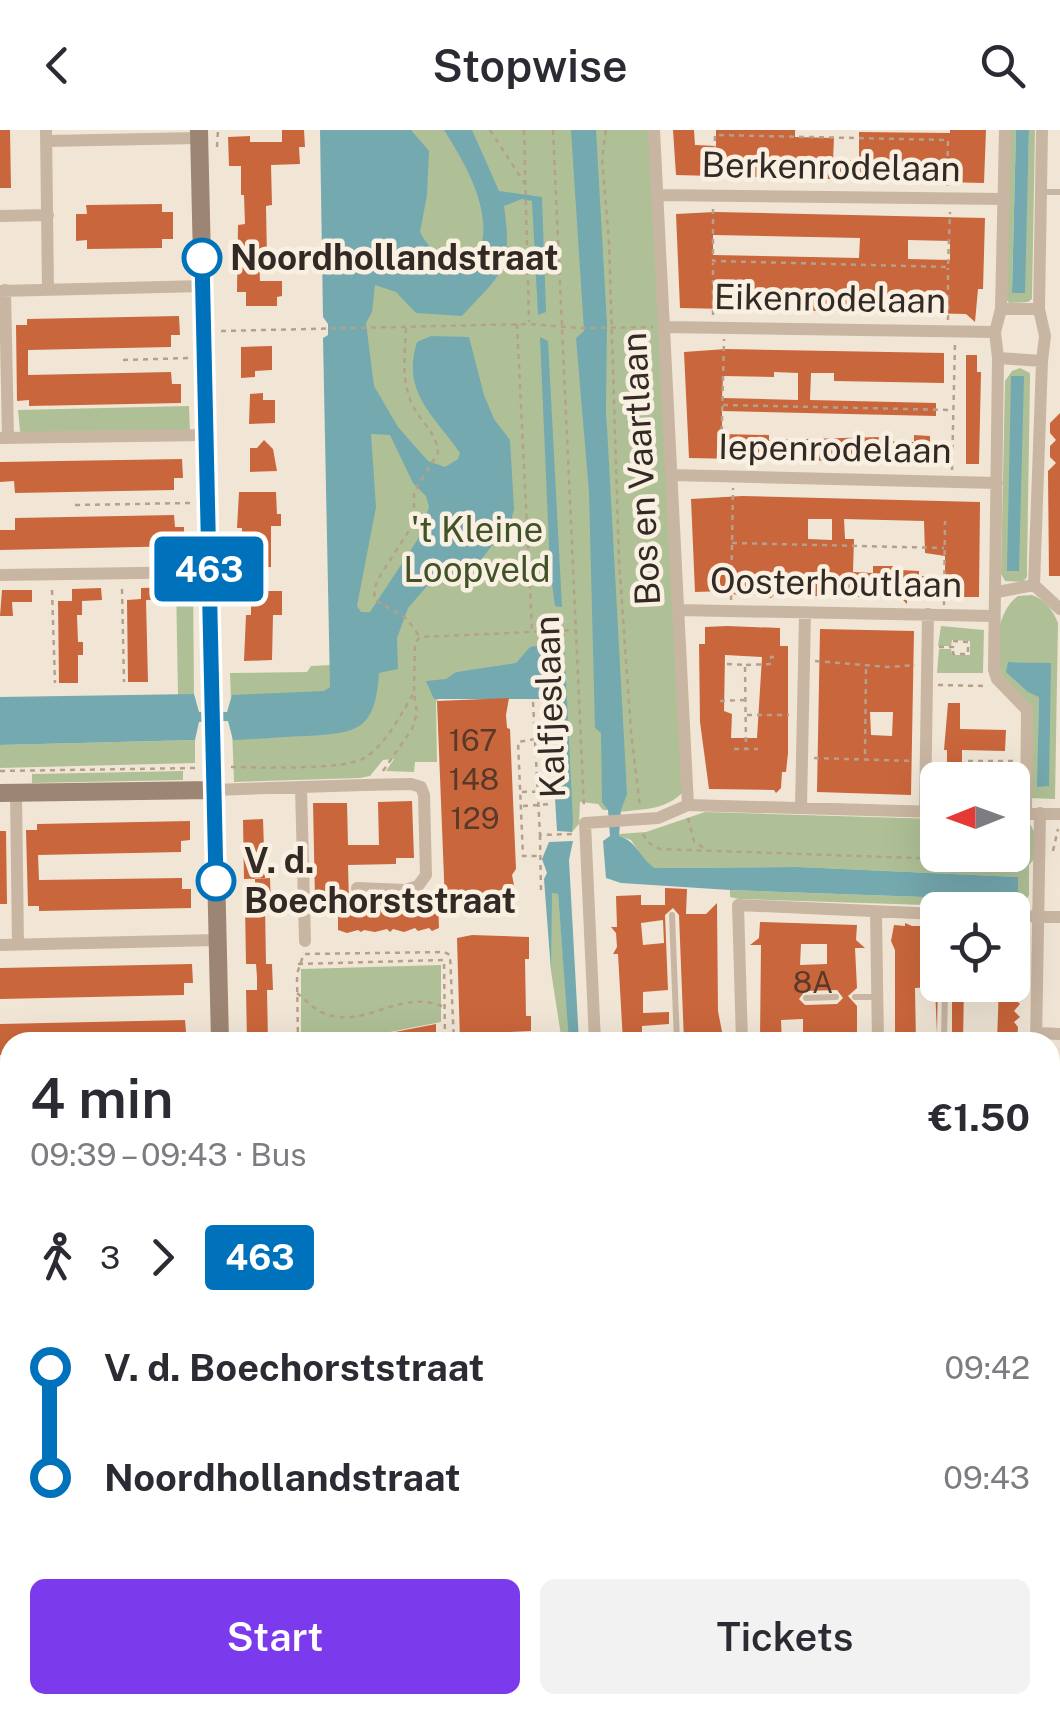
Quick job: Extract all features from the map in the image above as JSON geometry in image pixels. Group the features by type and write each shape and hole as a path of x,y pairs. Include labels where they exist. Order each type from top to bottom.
{"street":[{"name":"Bos en Vaartlaan","path":"654,130 688,804"},
{"path":"1005,130 1001,309 995,332 998,358 994,670 996,679 1027,710 1026,760"},
{"path":"1034,585 1042,361 1053,336 1040,309 1042,130"},
{"path":"48,290 46,135 199,134 220,1032"},
{"name":"Berkenrodelaan","path":"658,194 1004,200"},
{"path":"0,216 48,215"},
{"path":"203,286 3,290 4,438 206,435"},
{"path":"1001,309 1040,309"},
{"name":"Eikenrodelaan","path":"664,327 995,332"},
{"path":"998,358 1042,361"},
{"name":"Iepenrodelaan","path":"672,475 997,483"},
{"path":"0,576 209,572"},
{"path":"997,592 1034,585"},
{"path":"1034,585 1060,608"},
{"name":"Oosterhoutlaan","path":"678,610 993,616"},
{"path":"801,807 805,614"},
{"path":"926,761 928,614"},
{"path":"18,944 8,793 411,784 421,788 426,876 418,886 406,890 357,888"},
{"path":"300,788 304,948"},
{"path":"580,828 658,818 688,804 920,812"},
{"path":"1030,814 1060,818"},
{"name":"Kalfjeslaan","path":"580,828 594,1032"},
{"path":"1030,828 1040,864 1037,1032"},
{"path":"742,1032 738,905 920,914"},
{"path":"876,913 878,1032"},
{"path":"1030,916 1060,916"},
{"path":"0,945 218,940"}],"lane":[{"path":"1041,192 1060,192"},
{"path":"672,915 678,1032"},
{"path":"856,997 878,996"},
{"path":"806,998 836,998"},
{"path":"944,1032 945,1002"}],"path":[{"path":"490,130 526,189"},
{"path":"524,130 529,324"},
{"name":"Kalfjeslaan","path":"552,130 576,630 580,828"},
{"path":"605,130 602,158 609,242 632,820 648,843 660,849 1040,864 1051,862 1060,818"},
{"path":"950,130 952,482"},
{"path":"730,612 732,543 714,262 714,132 948,140"},
{"path":"714,262 948,267"},
{"path":"204,332 517,324 664,327"},
{"path":"517,324 532,632"},
{"path":"406,326 403,370 409,397 436,440 438,453 415,490 414,524 374,588 375,600 407,619 420,636"},
{"path":"124,360 205,358"},
{"path":"723,405 954,410"},
{"path":"75,506 208,503"},
{"path":"943,614 945,521"},
{"path":"732,543 944,548"},
{"path":"121,574 124,682"},
{"path":"52,575 54,683"},
{"path":"374,785 412,729 417,713 415,642 420,636 576,630"},
{"path":"927,647 953,647"},
{"path":"727,664 771,664 774,657"},
{"path":"804,661 927,665"},
{"path":"744,665 746,749"},
{"path":"865,758 866,666"},
{"path":"927,685 1004,687"},
{"path":"0,771 336,765 364,760 389,734 414,693"},
{"path":"720,701 746,700"},
{"path":"533,702 541,892"},
{"path":"746,715 803,716"},
{"path":"535,739 518,742 521,856 540,856"},
{"path":"734,749 758,749"},
{"path":"802,758 926,761"},
{"path":"967,762 1026,760"},
{"path":"520,792 549,790"},
{"path":"521,806 550,804"},
{"path":"688,804 694,841 706,850"},
{"path":"540,835 580,828"},
{"path":"298,1032 298,964 304,948 450,955 454,1032"},
{"path":"298,964 444,960 445,1032"},
{"path":"296,993 313,1008 338,1016 372,1013 410,1001 444,1007"}],"green space":[{"name":"'t Kleine Loopveld","path":"399,130 579,130 608,810 598,804 580,802 579,824 572,832 559,662 456,672 436,702 437,762 415,762 414,772 386,771 394,759 383,760 370,776 360,778 234,782 230,673 307,672 311,666 331,665 331,672 360,340"},
{"path":"593,130 649,130 685,790 663,805 619,812 604,343"},
{"path":"1010,130 1016,130 1012,292 1024,293 1029,130 1035,130 1032,299 1009,303 1006,299"},
{"path":"1020,368 1030,373 1027,577 1023,582 1005,581 1001,574 1005,381"},
{"path":"189,406 190,432 25,437 20,431 18,410"},
{"path":"176,581 193,581 194,694 178,695"},
{"path":"1032,595 1051,610 1058,623 1055,799 1030,798 1032,713 1006,683 998,662 1000,624 1018,596","holes":["1008,662 1051,664 1038,787 1039,696"]},
{"path":"941,626 984,630 983,673 937,673 939,649 951,649 952,655 970,655 970,641 952,640 951,646 938,646"},
{"path":"195,740 195,763 0,768 0,745"},
{"path":"183,771 183,780 32,783 32,774"},
{"path":"705,812 920,818 920,872 1029,872 1029,892 1011,892 1017,877 799,867 655,868 646,863 631,840 619,836 646,832"},
{"path":"1030,824 1035,833 1035,858 1030,864"},
{"path":"730,890 920,897 920,905 739,899 730,897"},
{"path":"551,892 558,894 569,1032 560,1032 551,971"},
{"path":"441,965 441,1022 390,1032 301,1032 301,969"}],"water":[{"path":"320,130 411,130 429,151 420,232 431,248 444,257 478,255 483,223 476,190 444,130 472,130 499,191 542,197 546,312 538,315 532,201 522,199 504,206 507,244 502,268 462,316 416,313 396,292 375,285 372,312 366,323 374,386 398,427 428,461 445,467 458,459 460,453 417,390 413,360 417,342 431,336 469,337 484,395 494,419 510,440 514,509 511,521 477,565 428,585 408,608 397,638 398,669 379,673 368,718 351,730 324,735 233,740 228,721 199,722 195,740 0,745 0,697 194,694 199,712 227,712 232,695 324,691 330,687 323,338 328,335 328,324 323,317","holes":["371,434 390,435 429,507 418,539 370,612 361,612 357,606 376,507"]},
{"path":"571,130 596,130 627,794 619,836 655,868 799,867 1018,877 1018,892 920,892 920,897 730,890 621,883 606,878 603,841 610,836 608,810 602,802 601,733 595,728 589,492 576,338 584,331"},
{"path":"1016,130 1029,130 1025,293 1012,293"},
{"path":"540,337 548,341 562,607 555,606 550,569"},
{"path":"1011,376 1024,376 1019,571 1007,571"},
{"path":"564,642 572,832 557,831 549,699 434,699 426,681 516,663 530,647"},
{"path":"1008,662 1051,663 1049,786 1037,787 1039,697 1006,672"},
{"path":"573,841 569,860 578,1032 568,1032 558,894 552,893 551,971 544,879 547,873 542,859 549,842"}],"building":[{"path":"0,130 10,130 11,188 0,188"},
{"path":"282,130 304,130 305,147 299,147 300,164 271,165 272,205 266,206 267,257 259,256 260,281 282,281 282,296 277,297 277,306 246,306 246,292 237,292 238,225 245,224 241,166 229,166 228,137 250,136 250,142 282,142"},
{"path":"673,130 694,130 695,145 716,146 716,130 795,130 795,137 834,138 833,160 859,160 859,132 986,130 984,183 676,175"},
{"path":"162,204 162,212 173,212 173,239 162,239 162,248 87,249 87,240 76,241 76,214 87,214 86,205"},
{"path":"676,214 985,218 983,289 978,289 975,322 966,314 680,308","holes":["713,235 860,238 859,258 713,255","908,240 950,241 950,260 908,259"]},
{"path":"179,316 180,335 171,335 171,347 28,350 28,375 171,372 172,384 181,384 181,403 29,406 29,400 17,401 16,325 27,325 27,319"},
{"path":"272,346 272,370 255,371 255,377 241,378 241,347"},
{"path":"726,349 944,353 944,383 834,381 834,373 811,373 810,400 936,403 936,416 722,411 722,434 769,435 769,440 879,437 878,441 914,442 914,435 930,436 930,443 943,443 943,463 689,458 684,352","holes":["774,372 798,373 798,400 722,398 723,376 774,377"]},
{"path":"966,355 977,355 977,372 981,372 979,464 966,464"},
{"path":"263,393 263,400 275,400 275,423 249,424 250,394"},
{"path":"1060,413 1060,576 1049,576 1048,471 1056,463 1050,457 1050,446 1056,440 1050,433 1050,423"},
{"path":"264,440 273,449 277,471 250,472 250,448 257,448"},
{"path":"182,459 183,478 174,478 174,490 15,493 14,481 0,482 0,462"},
{"path":"239,492 276,492 281,526 271,526 271,567 243,568 242,528 237,528"},
{"path":"742,496 980,502 979,597 907,597 907,604 901,598 771,598 746,590 740,596 724,591 695,592 691,499","holes":["808,519 832,519 832,540 808,539","844,519 924,521 925,553 945,556 945,577 919,576 919,571 900,570 900,566 873,566 873,573 853,572 854,539 845,539"]},
{"path":"174,515 175,527 184,527 184,546 0,550 0,530 15,530 15,518"},
{"path":"171,587 171,599 146,600 148,682 128,682 127,600 141,599 141,588"},
{"path":"101,588 102,600 82,601 82,615 77,615 78,642 83,642 83,655 78,655 78,683 59,683 58,601 72,601 72,589"},
{"path":"2,590 32,590 32,602 12,602 13,616 0,616"},
{"path":"251,591 282,591 282,615 273,615 272,660 244,661"},
{"path":"705,627 780,628 780,646 788,646 788,753 786,772 782,772 781,788 776,793 709,789 700,722 699,644 705,644","holes":["725,655 762,657 757,738 731,738 732,714 724,711"]},
{"path":"820,629 914,631 911,795 817,792","holes":["870,712 893,712 892,736 871,735"]},
{"path":"509,698 506,715 510,729 516,869 512,875 517,900 445,903 437,701"},
{"path":"948,703 960,703 960,729 1006,730 1005,751 962,750 962,762 947,762 944,750"},
{"path":"412,801 414,858 396,858 396,864 348,865 349,903 438,900 439,928 404,932 338,930 338,908 331,908 330,899 315,899 313,803 347,803 348,845 379,845 378,802"},
{"path":"263,819 265,878 244,879 243,820"},
{"path":"190,821 190,840 181,841 181,852 38,855 39,880 182,878 182,889 191,889 191,908 39,911 39,906 28,906 26,830 37,830 37,824"},
{"path":"0,831 6,831 7,904 0,904"},
{"path":"270,878 271,905 265,905 266,964 272,964 273,990 267,990 268,1032 247,1032 246,990 257,990 257,977 256,964 246,964 245,905 255,905 255,879"},
{"path":"665,888 687,889 686,914 706,914 717,903 718,1011 722,1032 684,1032 679,915 673,908 665,915 668,990 643,992 643,1013 669,1012 669,1024 642,1026 642,1032 622,1032 618,954 613,954 616,933 611,927 617,927 616,896 641,895 641,905 665,905","holes":["663,920 664,943 643,945 641,923"]},
{"path":"760,922 857,925 856,940 865,948 855,948 857,988 848,996 857,1006 857,1032 803,1032 803,1019 781,1020 782,1032 760,1032 761,945 750,945 759,938","holes":["801,944 827,944 827,964 800,965","837,990 843,998 837,1004 805,1005 799,999 805,991"]},
{"path":"894,925 920,926 916,1032 895,1032 895,950 891,941"},
{"path":"529,937 529,959 525,959 526,1016 531,1016 531,1031 460,1032 457,938"},
{"path":"192,964 193,983 184,983 184,995 0,999 0,968"},
{"path":"952,1002 964,1002 963,1032 952,1032"},
{"path":"998,1002 1020,1004 1014,1011 1020,1017 1014,1022 1018,1032 997,1032"},
{"path":"185,1020 186,1032 0,1032 0,1024"},
{"path":"436,1024 436,1032 395,1032"}],"bus line":[{"name":"463","path":"202,258 216,881"}],"place":[{"name":"Noordhollandstraat","path":"202,258"},
{"name":"V. d. Boechorststraat","path":"216,881"}]}
